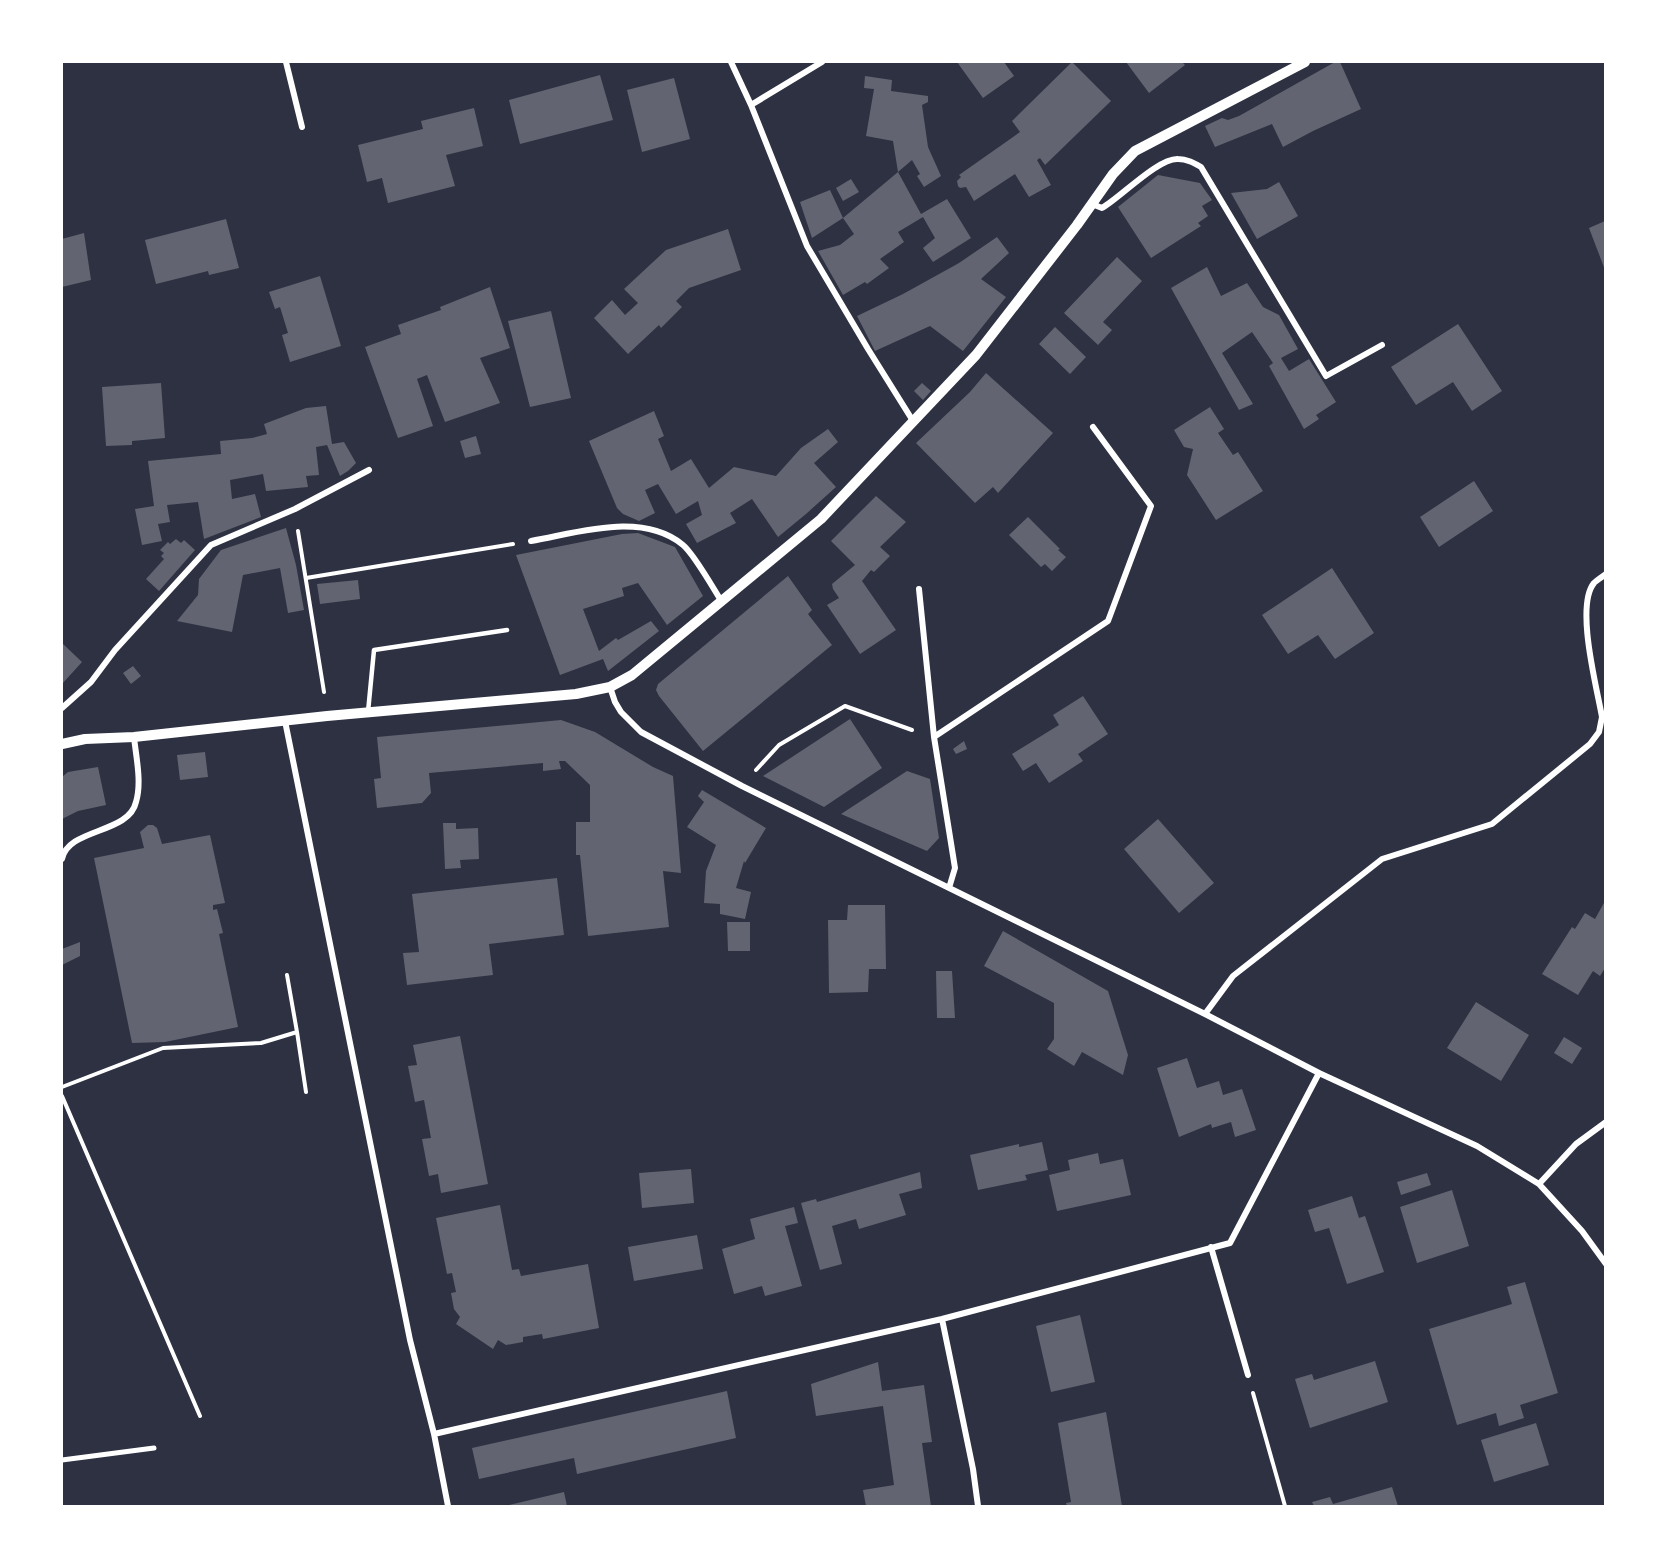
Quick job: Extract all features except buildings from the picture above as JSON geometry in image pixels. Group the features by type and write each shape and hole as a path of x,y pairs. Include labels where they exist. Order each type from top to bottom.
{"street":[{"path":"286,62 302,127"},
{"path":"731,62 751,105 807,246 867,349 913,421"},
{"path":"751,105 822,62"},
{"path":"62,744 85,739 134,737 368,712 566,695 610,687 632,675 821,519 976,355 1113,174 1136,151 1305,62"},
{"path":"1092,204 1102,208 1155,167 1177,158 1192,162 1201,167 1326,376 1382,345"},
{"path":"934,737 1108,621 1151,506 1093,427"},
{"path":"62,708 91,682 115,650 211,545 295,509 369,470"},
{"path":"531,541 615,527 640,526 663,532 684,546 722,602"},
{"path":"1205,1014 1233,976 1382,859 1492,824 1590,744 1599,732 1602,717 1586,622 1587,602 1593,584 1605,574"},
{"path":"919,589 934,737 955,868 949,888"},
{"path":"610,687 618,707 641,732 742,786 1205,1014 1319,1073 1477,1146 1539,1184 1582,1231 1605,1264"},
{"path":"285,721 410,1340 434,1434 448,1506"},
{"path":"62,859 62,854 72,844 123,820 133,811 138,785 134,737"},
{"path":"434,1434 942,1319 1230,1243 1319,1073"},
{"path":"1539,1184 1576,1144 1605,1122"},
{"path":"1211,1247 1248,1375"},
{"path":"942,1319 978,1506"},
{"path":"62,1460 154,1448"}],"lane":[{"path":"368,712 374,650 507,630"}],"path":[{"path":"295,509 327,716"},
{"path":"306,578 531,541"},
{"path":"742,786 779,745 845,706 934,737"},
{"path":"287,975 306,1092"},
{"path":"62,1087 164,1048 261,1043 297,1032"},
{"path":"62,1096 200,1416"},
{"path":"1248,1375 1286,1506"}]}
